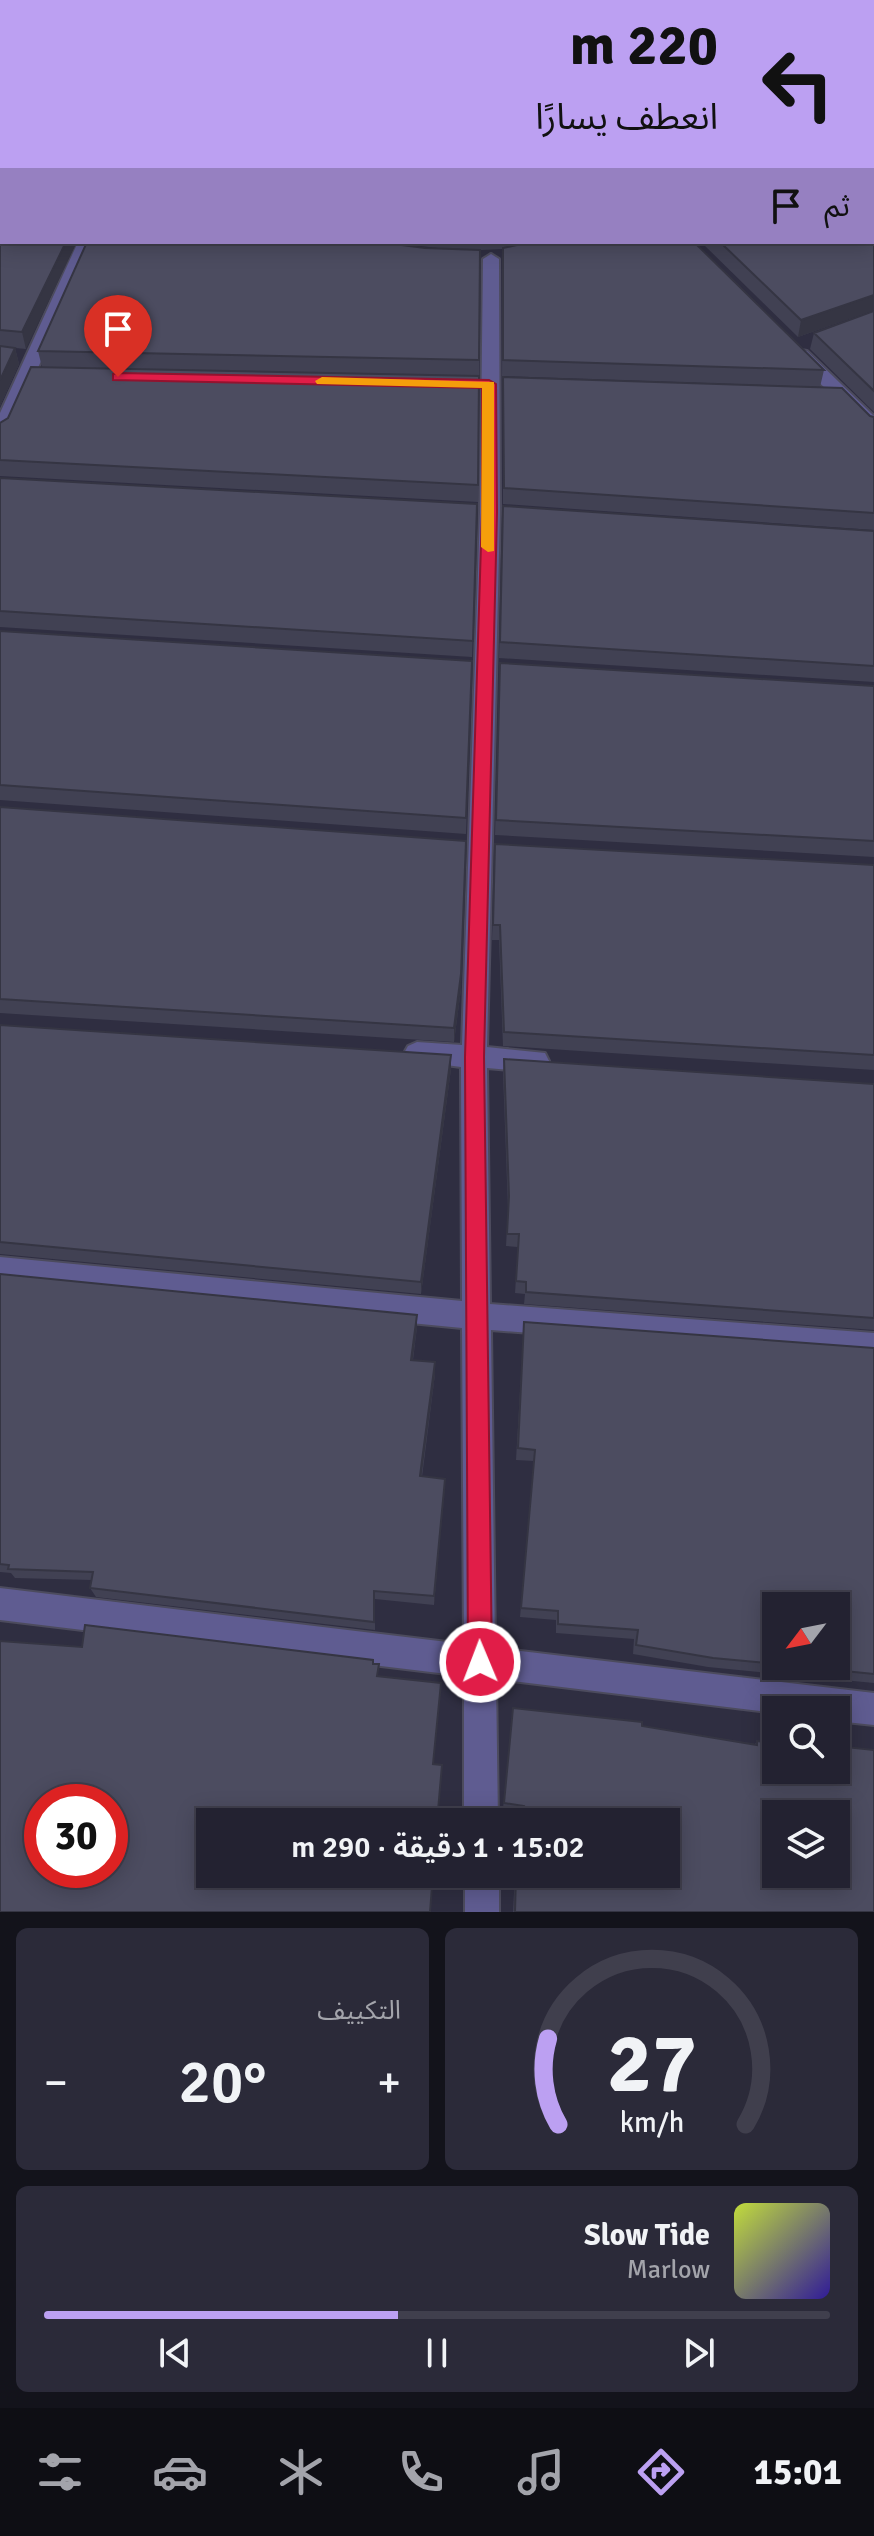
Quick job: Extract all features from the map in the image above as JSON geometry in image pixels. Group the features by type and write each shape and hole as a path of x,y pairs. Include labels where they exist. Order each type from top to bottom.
{"street":[{"path":"0,433 33,370 85,244"},
{"path":"481,1808 470,846 485,667 492,258"},
{"path":"807,342 793,347 874,426"},
{"path":"12,355 33,370"},
{"path":"811,395 842,396"},
{"path":"470,846 510,848"},
{"path":"395,1052 566,1063"},
{"path":"0,1270 477,1316 874,1346"},
{"path":"0,1604 874,1709"},
{"path":"482,1888 482,1912"}],"building":[{"path":"0,244 65,244 22,332 0,330"},
{"path":"86,244 394,244 480,250 479,360 38,351"},
{"path":"522,244 696,244 824,370 503,360 503,248"},
{"path":"722,244 874,244 874,295 801,320"},
{"path":"874,311 874,391 814,333"},
{"path":"0,346 15,348 0,380"},
{"path":"31,367 479,376 478,485 0,460 0,423 8,418"},
{"path":"503,377 842,388 874,417 874,513 504,488"},
{"path":"0,478 477,504 473,641 0,611"},
{"path":"503,506 874,531 874,666 500,642"},
{"path":"0,631 472,661 466,818 0,785"},
{"path":"500,663 874,686 874,841 496,820"},
{"path":"0,807 466,841 461,974 454,1028 0,999"},
{"path":"495,844 874,865 874,1055 504,1032 500,925 493,925"},
{"path":"0,1025 451,1055 421,1282 0,1242"},
{"path":"504,1059 874,1084 874,1318 526,1292 526,1282 516,1281 519,1234 507,1234 509,1196"},
{"path":"0,1274 417,1315 411,1360 435,1362 420,1476 445,1479 434,1596 374,1591 374,1622 90,1588 93,1572 8,1569 9,1565 0,1564"},
{"path":"524,1322 874,1348 874,1674 850,1672 850,1592 762,1592 762,1663 636,1645 638,1630 558,1624 558,1611 521,1608 535,1450 518,1448"},
{"path":"85,1625 373,1660 373,1664 379,1664 377,1676 441,1683 433,1764 442,1765 438,1808 196,1808 196,1888 432,1888 430,1912 0,1912 0,1641 82,1647"},
{"path":"513,1708 642,1722 642,1726 757,1745 757,1741 762,1742 762,1784 850,1784 850,1747 874,1750 874,1912 515,1912 516,1888 680,1888 680,1808 524,1806 504,1803"}],"slow traffic":[{"path":"322,381 489,384 488,547"}],"route":[{"path":"118,377 489,384 490,512 474,1057 480,1662"}]}
